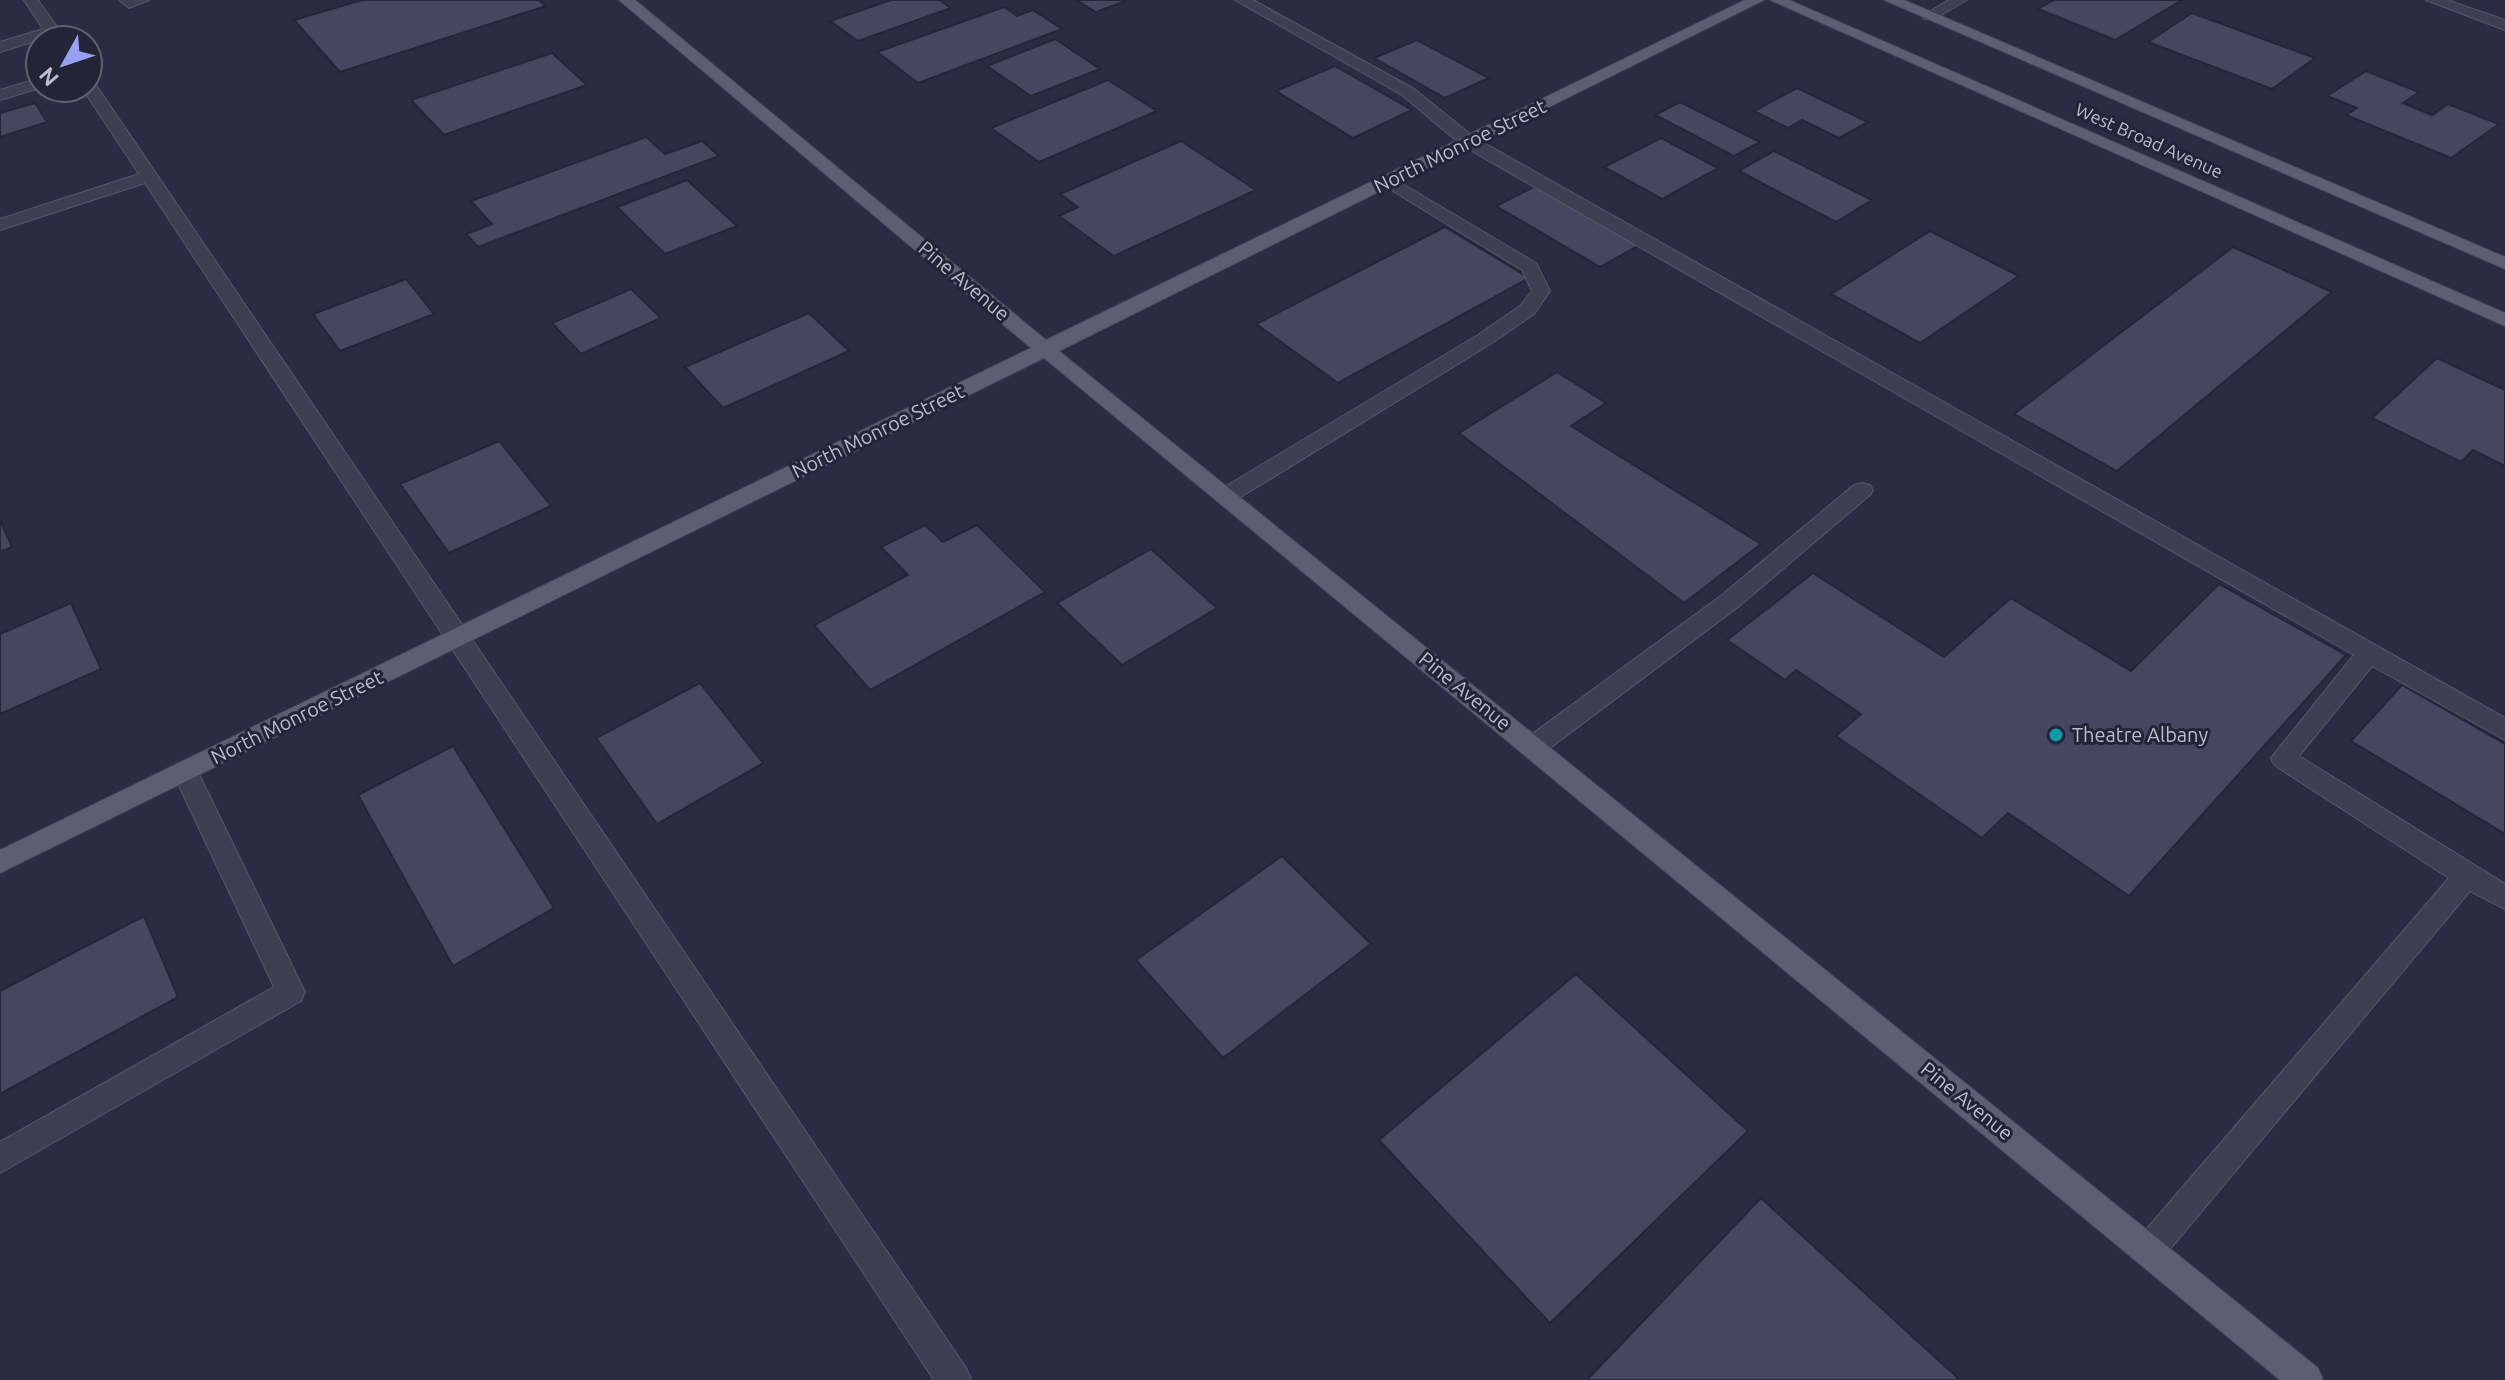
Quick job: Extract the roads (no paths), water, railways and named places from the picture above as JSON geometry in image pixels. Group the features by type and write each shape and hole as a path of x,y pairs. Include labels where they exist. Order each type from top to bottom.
{"main road":[{"name":"Pine Avenue","path":"626,0 1045,349 2306,1380"},
{"name":"North Monroe Street","path":"0,862 1757,0"},
{"name":"West Broad Avenue","path":"1777,0 2505,320"},
{"name":"West Broad Avenue","path":"1891,0 2505,264"}],"lane":[{"path":"31,0 47,24"},
{"path":"126,0 129,4 142,0"},
{"path":"1242,0 1408,92 1469,142 2505,730"},
{"path":"1929,16 1960,0"},
{"path":"2433,0 2505,25"},
{"path":"0,47 24,42"},
{"path":"0,95 24,88"},
{"path":"101,104 954,1380"},
{"path":"0,225 149,176"},
{"path":"1226,496 1485,339 1527,310 1541,291 1530,267 1389,181"},
{"path":"1533,747 1730,601 1862,490"},
{"path":"2369,653 2283,758 2505,898"},
{"path":"0,1158 291,992 185,771"},
{"path":"2149,1250 2467,876"}],"place":[{"name":"Theatre Albany","path":"2056,735"}]}
